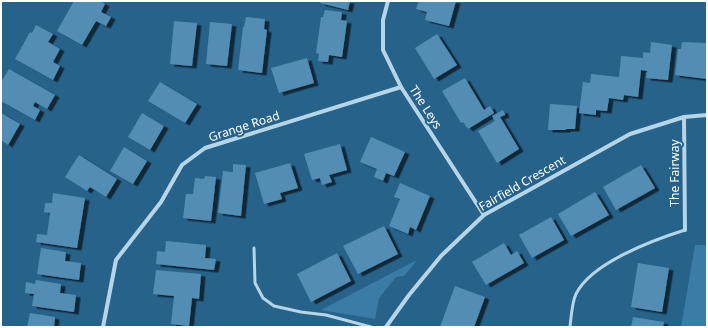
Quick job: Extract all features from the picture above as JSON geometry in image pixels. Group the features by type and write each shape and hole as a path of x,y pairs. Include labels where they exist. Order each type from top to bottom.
{"street":[{"name":"The Leys","path":"388,1 383,20 383,50 401,87 484,214"},
{"name":"Grange Road","path":"104,327 116,260 161,202 182,165 206,148 401,87"},
{"name":"Fairfield Crescent","path":"386,327 409,295 441,256 484,214 630,134 684,117 707,115"},
{"name":"The Fairway","path":"684,117 685,230"}],"lane":[{"path":"570,327 576,294 590,276 623,254 653,240 685,230"},
{"path":"254,248 255,283 263,298 274,306 301,312 326,315 371,327"}],"shaded area":[{"path":"695,245 707,245 707,327 681,327"},
{"path":"417,260 404,276 396,277 379,298 375,319 321,310"}],"building":[{"path":"74,1 100,1 105,4 101,12 111,17 106,26 96,21 82,45 57,31"},
{"path":"321,1 350,1 348,10 320,3"},
{"path":"419,1 456,1 449,26 425,20 427,12 416,9"},
{"path":"325,10 342,12 341,20 347,21 342,57 329,55 328,62 318,61 319,54 316,53 321,17 323,17"},
{"path":"246,17 265,19 264,29 267,30 262,73 238,70 243,27"},
{"path":"174,21 197,23 192,66 170,64"},
{"path":"210,22 232,24 227,66 206,64"},
{"path":"36,25 53,34 48,42 60,49 53,62 60,66 53,80 15,59 30,32 32,33"},
{"path":"437,34 457,65 434,79 415,48"},
{"path":"651,42 672,45 668,80 646,78 647,71 641,70 638,97 624,95 623,100 609,98 607,111 596,110 596,115 579,113 583,82 590,83 591,74 619,77 621,56 643,58 643,52 650,53"},
{"path":"682,42 707,43 707,79 675,75 678,49 681,49"},
{"path":"307,58 314,83 279,93 271,68"},
{"path":"9,69 55,95 47,109 35,102 33,106 40,110 35,120 1,101 1,82"},
{"path":"465,78 484,110 490,106 494,113 468,129 463,122 461,123 442,91"},
{"path":"160,82 197,104 185,123 148,101"},
{"path":"550,104 577,106 575,129 548,130"},
{"path":"503,110 505,115 500,117 519,149 497,163 478,131 495,121 492,116"},
{"path":"1,113 20,124 8,145 1,140"},
{"path":"142,113 164,126 150,150 128,137"},
{"path":"371,137 405,152 394,176 386,173 383,181 374,177 377,169 360,162"},
{"path":"340,144 347,170 329,175 332,182 322,185 320,178 312,180 304,154"},
{"path":"124,147 147,161 133,184 110,171"},
{"path":"79,155 117,179 106,197 90,187 87,191 65,177"},
{"path":"290,163 298,188 280,193 282,199 264,204 255,173"},
{"path":"233,164 246,165 241,216 218,213 223,171 233,172"},
{"path":"641,165 655,188 616,210 603,187"},
{"path":"205,176 216,177 211,221 183,218 186,194 193,194 195,178 204,179"},
{"path":"400,183 430,196 416,230 410,227 408,234 389,226 400,199 394,197"},
{"path":"595,192 609,215 571,236 558,214"},
{"path":"53,193 85,198 77,248 36,242 37,234 47,235 50,213 44,212 45,203 52,203"},
{"path":"551,217 564,240 532,258 519,235"},
{"path":"384,226 398,254 358,274 343,246"},
{"path":"166,241 206,245 205,258 216,259 214,270 156,264 157,251 165,252"},
{"path":"504,243 511,255 517,251 524,263 486,285 472,262"},
{"path":"41,248 66,252 65,261 81,263 79,280 37,274"},
{"path":"337,253 351,281 311,302 297,274"},
{"path":"638,263 669,268 662,312 631,307"},
{"path":"156,270 201,274 199,299 192,298 189,326 171,324 174,296 153,294"},
{"path":"36,280 61,284 60,293 76,295 74,312 32,306 34,294 25,293 26,282 35,284"},
{"path":"455,286 485,297 474,327 440,327"},
{"path":"30,313 55,317 54,327 27,327"},
{"path":"633,317 664,322 663,327 631,327"}]}
